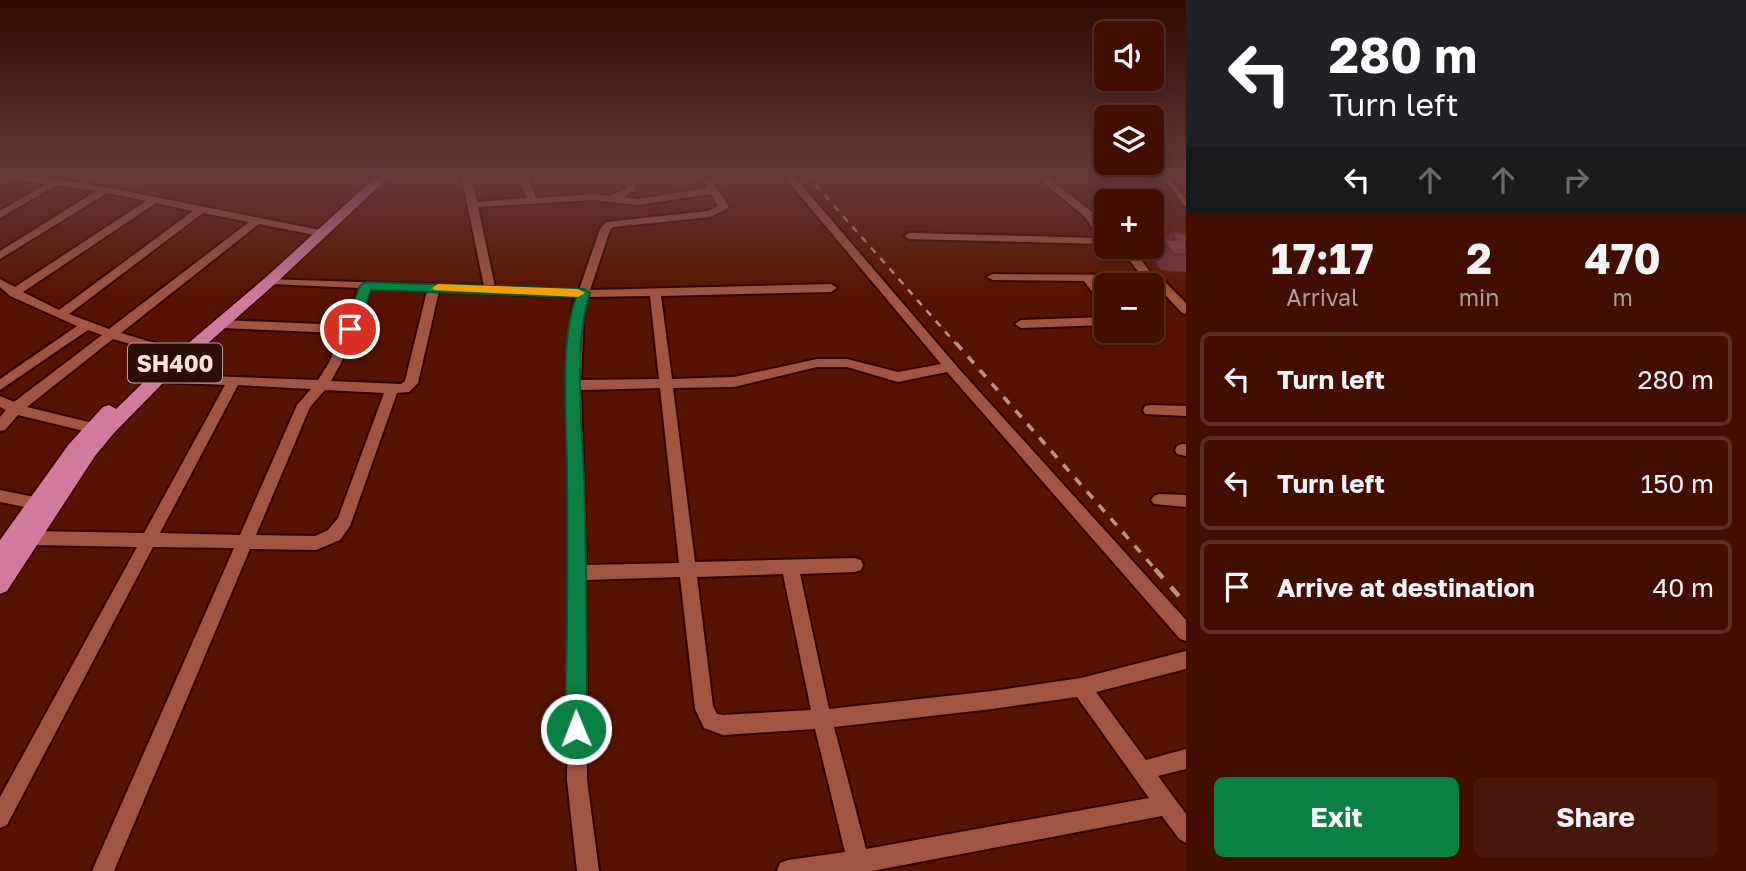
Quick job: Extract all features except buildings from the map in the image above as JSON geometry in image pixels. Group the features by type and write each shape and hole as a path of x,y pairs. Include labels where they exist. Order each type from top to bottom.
{"main road":[{"name":"SH400","path":"0,584 108,428 159,377 270,281 333,215"},
{"name":"SH400","path":"0,556 92,428 171,352 336,215"}],"street":[{"path":"0,256 66,215"},
{"path":"14,293 132,215"},
{"path":"62,314 194,215"},
{"path":"227,215 315,232"},
{"path":"473,215 490,289"},
{"path":"588,871 578,780 574,385 578,309 605,229 610,223 687,215"},
{"path":"822,215 950,367 1186,632"},
{"path":"0,426 15,409 256,221"},
{"path":"909,236 1094,240"},
{"path":"993,277 1094,278"},
{"path":"1087,278 1094,287"},
{"path":"270,281 584,293 831,288"},
{"path":"0,282 14,293 86,326 171,352"},
{"path":"103,871 304,405 322,385 350,329 366,286"},
{"path":"159,377 404,389 411,383 434,287"},
{"path":"1164,287 1186,310"},
{"path":"654,292 705,709 711,721 723,725 822,719 992,700 1081,687 1186,660"},
{"path":"1021,324 1094,321"},
{"path":"221,324 350,329"},
{"path":"0,385 86,326"},
{"path":"574,385 745,381 817,363 847,363 898,377 950,367"},
{"path":"0,818 233,382"},
{"path":"31,538 242,544 316,543 334,535 345,522 393,390"},
{"path":"0,401 15,409 92,428"},
{"path":"1150,410 1186,411"},
{"path":"0,496 53,506"},
{"path":"1159,500 1186,501"},
{"path":"578,573 855,565"},
{"path":"790,568 822,719 860,866"},
{"path":"1081,687 1186,832"},
{"path":"1141,771 1186,759"},
{"path":"788,871 860,866 1166,805"}],"shaded area":[{"path":"1164,219 1186,222 1186,281 1164,278 1164,273 1148,273 1138,259 1164,259"}],"railway":[{"path":"842,215 957,345"},
{"path":"956,343 1157,571"},
{"path":"1155,569 1186,604"}],"slow traffic":[{"path":"438,288 578,293"}],"route":[{"path":"350,329 366,286 584,293 578,309 574,385 578,573 576,729"}]}
